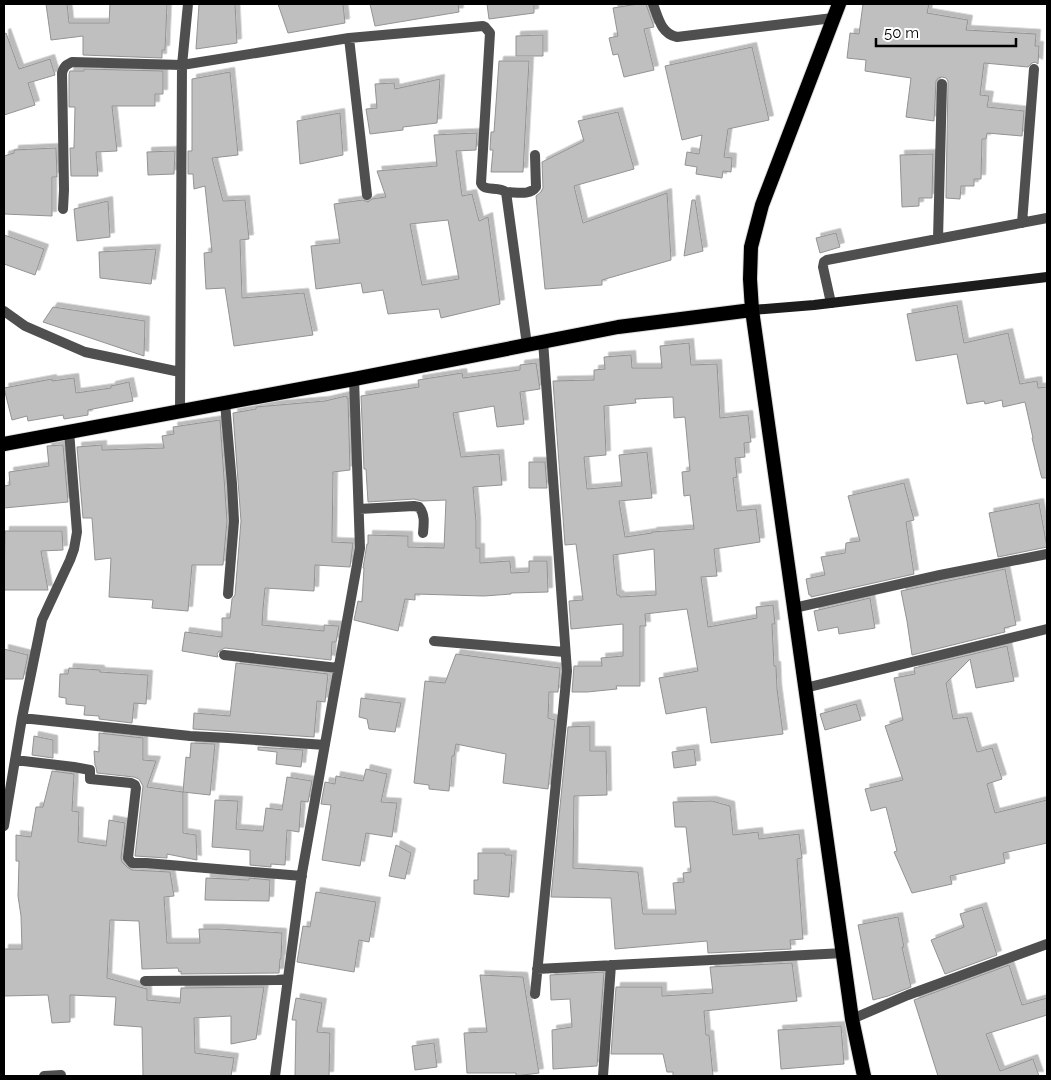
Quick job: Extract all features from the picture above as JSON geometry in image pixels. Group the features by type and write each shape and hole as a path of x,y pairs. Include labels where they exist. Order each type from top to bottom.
{"highway":[{"path":"839,4 762,205 752,246 750,279 752,310 852,1018 864,1076"},
{"path":"4,444 354,379 543,341 618,328 752,310"}],"main road":[{"path":"752,310 814,305 1047,277"}],"street":[{"path":"180,411 182,65 188,4"},
{"path":"653,4 663,28 671,36 676,37 833,18"},
{"path":"63,209 62,73 63,68 72,62 182,65 349,38 482,26 488,29 490,33 480,183 482,187 506,192 531,192 536,187 535,155"},
{"path":"349,38 367,196"},
{"path":"1022,223 1034,69"},
{"path":"938,239 942,84"},
{"path":"506,192 527,345"},
{"path":"830,303 823,267 824,262 827,260 1047,218"},
{"path":"4,311 25,326 85,352 180,372"},
{"path":"534,994 567,671 543,341"},
{"path":"275,1076 302,876 360,548 354,379"},
{"path":"225,402 234,521 228,594"},
{"path":"4,820 42,620 70,560 77,532 70,431"},
{"path":"359,509 419,507 424,517 423,533"},
{"path":"794,608 940,575 1047,554"},
{"path":"805,688 1047,629"},
{"path":"434,641 565,652"},
{"path":"224,655 338,668"},
{"path":"22,718 190,736 325,745"},
{"path":"15,760 90,770 90,779 134,784 136,788 128,858 132,863 302,876"},
{"path":"852,1018 908,995 1047,944"},
{"path":"537,970 844,953"},
{"path":"603,1076 611,965"},
{"path":"145,981 288,979"},
{"path":"44,1076 61,1075"}],"building":[{"path":"46,4 67,4 69,23 109,23 110,4 167,4 165,50 162,50 162,58 83,55 83,36 51,40"},
{"path":"199,4 235,4 237,43 196,49"},
{"path":"278,4 343,4 345,23 288,33"},
{"path":"370,4 458,4 459,12 375,26"},
{"path":"487,4 534,4 534,13 489,19"},
{"path":"646,4 654,27 644,29 654,70 624,77 618,54 613,55 609,38 618,36 613,8"},
{"path":"863,4 929,4 927,13 968,20 966,30 1036,34 1035,46 1039,46 1038,64 1035,62 1028,67 984,63 980,95 989,96 987,107 1024,111 1022,136 987,133 986,139 982,139 981,179 974,179 974,186 961,186 960,199 946,198 948,81 942,77 936,81 934,121 906,117 911,78 865,71 866,60 847,58 850,33 859,34"},
{"path":"6,33 19,69 50,59 55,75 28,83 35,105 4,115 4,34"},
{"path":"543,35 543,56 516,56 516,36"},
{"path":"752,47 769,120 728,129 724,157 732,158 731,172 723,171 722,178 696,174 697,167 685,165 687,152 699,154 702,135 682,140 665,66"},
{"path":"499,61 529,61 523,172 491,172 493,150 490,150 491,132 494,132"},
{"path":"84,69 163,71 163,94 155,94 155,106 112,106 117,151 96,152 98,176 71,176 70,148 74,148 75,107 69,107 69,74 70,71 84,71"},
{"path":"230,72 238,155 212,158 223,201 245,200 249,239 240,240 242,298 304,293 313,335 234,346 225,288 206,289 204,253 212,252 205,186 194,189 193,174 188,174 188,151 192,151 192,79"},
{"path":"440,79 437,123 403,127 403,130 370,134 366,109 377,108 375,84 394,83 395,89"},
{"path":"618,112 634,169 574,186 583,223 667,193 671,260 602,280 602,285 545,289 536,196 543,188 542,162 584,141 578,121"},
{"path":"340,113 343,155 300,164 297,121"},
{"path":"477,133 476,150 456,151 462,196 472,194 479,221 488,217 500,304 441,318 439,309 388,314 383,290 363,293 361,283 316,289 311,246 340,243 334,204 363,200 368,202 372,199 386,197 377,171 437,166 434,135","holes":["448,220 459,279 422,285 410,224"]},
{"path":"56,148 57,177 52,177 52,216 4,214 4,156 14,153 14,150"},
{"path":"175,151 174,174 148,175 147,152"},
{"path":"933,154 932,198 919,198 919,206 902,207 900,155"},
{"path":"692,200 695,200 703,251 684,256"},
{"path":"108,201 110,237 77,241 74,209"},
{"path":"836,233 840,247 820,253 816,238"},
{"path":"4,235 44,249 35,275 4,264"},
{"path":"156,249 151,284 100,278 99,252"},
{"path":"957,305 964,343 1008,333 1020,384 1037,381 1038,388 1047,387 1047,478 1042,478 1041,475 1025,402 1003,407 1002,400 985,404 984,401 967,404 957,354 916,361 907,314"},
{"path":"53,307 145,321 144,356 43,322"},
{"path":"689,343 691,365 717,364 720,418 748,415 751,442 744,443 745,457 735,458 737,477 733,478 737,511 756,509 760,542 714,549 717,576 701,577 708,627 757,618 756,607 773,605 775,624 772,624 774,666 776,666 783,734 711,743 706,707 666,714 659,678 698,671 687,609 645,614 646,626 640,626 640,686 616,686 617,689 572,692 574,666 602,666 601,658 623,656 623,624 571,629 569,601 583,600 576,544 565,545 553,381 594,380 594,370 605,369 604,357 631,355 632,368 662,368 660,346","holes":["673,397 674,418 685,417 690,471 682,472 684,496 690,495 694,529 652,532 625,537 619,501 652,498 647,452 619,455 622,486 587,489 584,457 606,455 604,406 636,403 635,399","654,549 656,595 620,597 617,595 613,555"]},
{"path":"536,363 540,389 520,392 524,424 497,427 494,406 453,413 461,457 499,454 502,485 473,487 476,548 480,548 480,563 509,561 511,573 529,572 529,561 547,561 548,592 484,596 415,594 415,600 405,599 398,631 354,620 358,601 362,602 363,568 368,535 408,536 408,547 444,548 446,500 422,501 414,499 368,502 366,469 364,469 361,396 419,387 418,380 462,373 463,378 520,370 520,365"},
{"path":"74,378 76,393 111,388 111,386 129,382 133,401 88,410 88,415 64,419 63,415 28,421 27,416 12,420 4,388 52,379 52,381"},
{"path":"346,396 348,398 350,470 333,472 332,542 353,543 350,567 315,565 314,591 265,588 262,625 324,631 324,625 339,626 336,642 332,642 331,660 225,648 219,651 218,657 182,651 185,632 222,637 222,618 230,618 232,599 235,595 241,521 233,413 256,409 256,407 325,401"},
{"path":"220,420 227,521 223,565 192,565 188,611 152,608 153,600 109,597 111,558 95,560 92,518 83,518 77,447 102,445 102,450 164,448 162,436 174,434 173,427"},
{"path":"63,445 68,502 4,508 4,486 10,485 9,472 49,466 47,446"},
{"path":"529,462 545,462 547,488 529,488"},
{"path":"904,483 914,520 906,522 914,574 811,597 806,579 825,575 821,557 845,553 846,543 860,541 848,496"},
{"path":"1039,503 1047,547 998,557 989,513"},
{"path":"5,531 62,531 63,550 41,551 48,590 4,590"},
{"path":"1005,569 1016,625 1004,628 1005,632 912,655 901,591"},
{"path":"870,598 875,628 839,634 838,627 818,631 814,611"},
{"path":"1007,646 1014,681 976,688 970,659 946,683 953,719 967,717 977,752 992,748 1002,779 987,784 995,813 1047,800 1047,843 1003,853 1005,863 950,876 952,884 912,893 894,852 897,851 886,807 871,811 865,789 903,780 885,726 903,720 894,678 915,674 914,668"},
{"path":"4,649 28,655 23,679 4,679"},
{"path":"456,654 560,668 558,692 549,692 548,718 555,720 548,789 503,783 506,754 456,744 454,756 452,756 449,791 429,789 429,785 414,783 425,681 445,683"},
{"path":"236,663 328,674 325,702 317,701 314,737 193,729 194,713 230,716"},
{"path":"69,668 148,675 146,704 134,703 132,723 84,715 85,706 66,704 66,698 59,697 60,674 68,674"},
{"path":"361,698 401,703 395,732 369,729 367,719 359,717"},
{"path":"856,704 861,720 825,730 820,714"},
{"path":"590,726 590,751 606,751 607,795 574,796 573,868 638,872 643,914 676,914 673,883 684,882 683,873 691,872 686,827 675,827 673,802 712,801 730,806 733,835 758,832 759,839 799,834 802,858 797,859 803,939 790,940 791,949 708,953 707,941 615,949 611,898 551,897 568,727"},
{"path":"99,733 143,738 143,760 156,761 147,787 183,792 183,833 196,835 197,860 167,854 167,858 135,856 143,786 139,779 134,777 97,773 94,751 99,752"},
{"path":"34,736 53,740 53,758 32,755"},
{"path":"191,743 215,744 210,795 183,792 186,757 190,758"},
{"path":"258,747 303,750 301,767 276,764 277,752 258,750"},
{"path":"694,749 696,765 674,768 672,752"},
{"path":"366,769 387,774 381,802 397,803 392,837 366,833 360,866 322,860 331,805 321,804 325,782 335,784 336,776 363,781"},
{"path":"52,771 74,774 72,811 79,812 78,842 106,846 109,820 125,823 122,862 132,870 170,872 174,896 164,897 167,943 200,943 199,929 282,933 279,973 181,974 178,968 142,969 139,921 110,920 107,978 147,989 147,1000 180,1003 181,988 264,987 256,1039 231,1044 231,1016 194,1018 195,1053 234,1058 231,1076 143,1076 142,1027 114,1025 116,997 70,995 70,1022 52,1023 48,995 4,996 4,949 22,949 18,896 19,861 16,861 16,835 31,837 36,807 43,807"},
{"path":"287,777 312,781 308,802 301,801 299,832 287,830 285,865 271,864 271,867 250,865 250,850 212,847 215,800 238,801 236,829 263,831 266,808 282,810"},
{"path":"396,845 411,853 405,879 389,876"},
{"path":"478,853 505,853 505,855 512,855 509,897 474,894 474,880 478,880"},
{"path":"206,878 270,880 269,901 205,900"},
{"path":"316,892 376,902 369,942 359,940 354,972 297,962 303,926 310,927"},
{"path":"982,907 997,955 945,974 931,940 964,927 960,914"},
{"path":"898,917 904,947 902,947 911,987 873,1000 858,925"},
{"path":"792,963 797,1001 704,1011 706,1035 709,1035 713,1076 673,1076 673,1072 667,1072 663,1054 611,1054 616,987 662,987 662,996 713,993 710,967"},
{"path":"1009,965 1022,1005 1047,998 1047,1015 986,1034 1000,1071 1033,1059 1039,1076 938,1076 914,1000"},
{"path":"604,972 597,1066 553,1069 552,1030 572,1027 570,999 551,1000 550,975"},
{"path":"480,975 523,977 539,1073 516,1076 516,1073 467,1073 464,1033 487,1032"},
{"path":"296,998 322,1003 317,1032 330,1033 329,1076 295,1076 296,1020 292,1020"},
{"path":"841,1026 844,1064 781,1069 778,1030"},
{"path":"434,1043 437,1067 415,1070 412,1046"}]}
